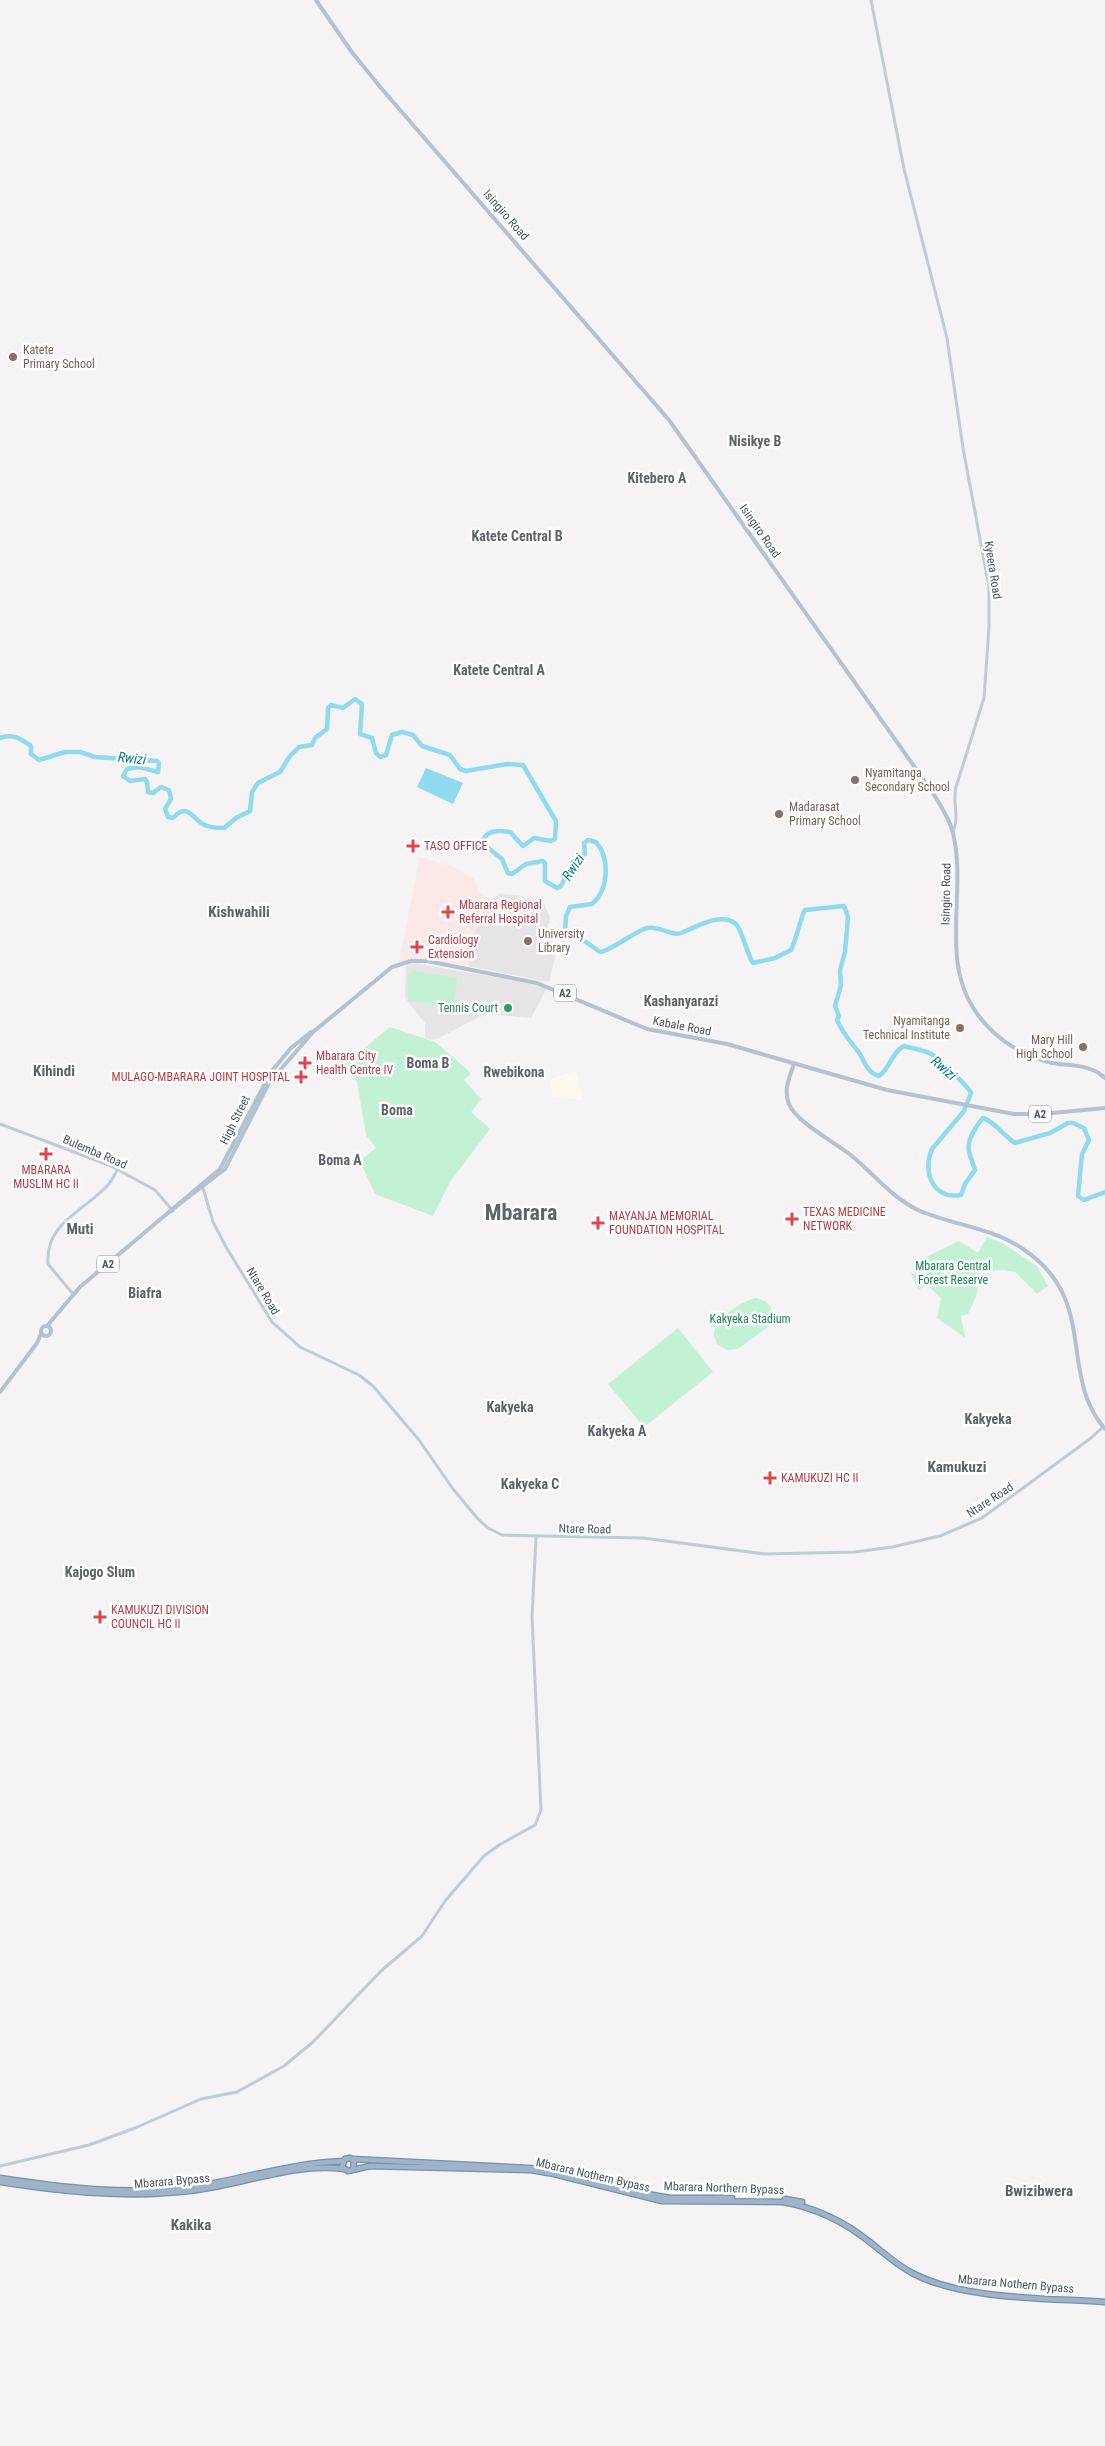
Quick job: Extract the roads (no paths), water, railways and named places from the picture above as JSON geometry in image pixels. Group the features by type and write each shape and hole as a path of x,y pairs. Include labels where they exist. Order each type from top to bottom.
{"highway":[{"path":"348,2158 352,2159 355,2165 353,2169 344,2169 343,2161 348,2158"},
{"name":"Mbarara Northern Bypass","path":"352,2159 547,2169 641,2193 670,2198 770,2198 793,2200 824,2210 844,2220 906,2266 942,2283 985,2290 1105,2301"},
{"name":"Mbarara Bypass","path":"0,2178 102,2190 166,2189 196,2186 306,2164 343,2161"},
{"name":"Mbarara Nothern Bypass","path":"353,2169 370,2166 530,2170 554,2174 662,2201 783,2202 819,2211 843,2222 904,2268 948,2287 999,2294 1105,2301"},
{"name":"Mbarara Bypass","path":"0,2182 81,2194 166,2194 227,2186 307,2169 344,2169"}],"main road":[{"name":"Isingiro Road","path":"316,0 351,50 381,88 669,420 933,793 953,832 957,863 956,958 965,994 973,1007 994,1032 1015,1048 1050,1062 1086,1067 1105,1078"},
{"name":"Kyeera Road","path":"871,0 904,169 947,338 964,455 989,587 990,605 984,698 956,787 954,800 957,818 953,832"},
{"name":"Kabale Road","path":"344,1006 392,967 410,961 427,961 537,982 647,1029 727,1044 879,1088 975,1108 1025,1114 1105,1108"},
{"name":"High Street","path":"171,1211 203,1188 232,1157 269,1083 313,1032 344,1006"},
{"path":"787,1062 788,1073 785,1089 787,1104 801,1121 816,1129"},
{"path":"794,1063 786,1085 788,1103 800,1119 854,1157 882,1185 908,1204 930,1214 1010,1241 1045,1266 1055,1279 1068,1304 1086,1397 1104,1428"},
{"path":"791,1072 800,1066"},
{"name":"Bulemba Road","path":"0,1124 118,1169 155,1190 171,1211"},
{"path":"73,1294 48,1264 54,1233 106,1187 118,1169"},
{"name":"High Street","path":"48,1327 73,1294 171,1211 215,1177"},
{"name":"Ntare Road","path":"203,1188 214,1222 226,1247 263,1309 281,1333 316,1357 358,1376 373,1386 419,1440 464,1504 488,1528 502,1535 643,1538 765,1554 855,1552 892,1547 940,1536 982,1518 1104,1428"},
{"name":"A2","path":"0,1392 37,1343 42,1328 48,1327 50,1333 37,1343"},
{"path":"41,1334 46,1336"},
{"path":"0,2166 89,2145 135,2128 201,2099 244,2090 284,2066 314,2042 386,1966 422,1936 445,1901 484,1856 499,1845 535,1825 541,1810 532,1617 536,1537"}],"water":[{"path":"426,768 463,783 453,804 417,787"}],"waterway":[{"name":"Rwizi","path":"0,738 13,736 20,739 31,746 31,754 39,760 65,752 80,752 95,757 157,761 159,763 158,772 139,767 127,769 123,776 130,781 145,779 148,792 153,793 161,787 169,790 171,799 165,809 168,817 173,818 182,811 185,811 204,825 218,828 224,828 236,818 250,811 252,792 258,783 280,772 290,756 299,747 312,745 315,738 327,729 328,708 331,705 343,708 355,699 362,704 360,734 372,738 376,753 380,757 386,755 392,735 402,732 413,735 422,746 450,755 460,769 466,771 507,764 523,765 556,821 555,839 551,841 534,838 523,846 510,832 497,831 489,833 482,843 502,859 508,873 512,874 526,864 543,861 545,863 545,881 557,888 561,886 570,868 585,854 584,843 588,840 596,842 604,856 606,874 602,891 592,904 570,907 566,916 565,932 586,942 600,952 609,949 644,929 655,928 677,934 715,920 730,920 738,927 753,963 775,958 791,950 805,910 844,906 848,917 845,952 840,970 841,985 835,1006 839,1016 837,1020 843,1032 874,1074 879,1076 883,1073 897,1052 904,1046 931,1054 952,1072 971,1093 964,1111 932,1149 928,1167 929,1175 937,1189 943,1193 961,1195 965,1184 975,1170 969,1150 969,1142 983,1118 992,1123 1015,1143 1050,1133 1068,1123 1084,1128 1089,1140 1082,1154 1078,1196 1084,1200 1105,1192"}],"place":[{"name":"Katete Primary School","path":"13,357"},
{"name":"Nyamitanga Secondary School","path":"855,780"},
{"name":"Madarasat Primary School","path":"779,814"},
{"name":"TASO OFFICE","path":"413,846"},
{"name":"Mbarara Regional Referral Hospital","path":"448,912"},
{"name":"University Library","path":"528,941"},
{"name":"Cardiology Extension","path":"417,947"},
{"name":"Tennis Court","path":"508,1008"},
{"name":"Nyamitanga Technical Institute","path":"960,1028"},
{"name":"Mary Hill High School","path":"1083,1047"},
{"name":"Mbarara City Health Centre IV","path":"305,1063"},
{"name":"MULAGO-MBARARA JOINT HOSPITAL","path":"301,1077"},
{"name":"MBARARA MUSLIM HC II","path":"46,1154"},
{"name":"TEXAS MEDICINE NETWORK","path":"792,1219"},
{"name":"MAYANJA MEMORIAL FOUNDATION HOSPITAL","path":"598,1223"},
{"name":"KAMUKUZI HC II","path":"770,1478"},
{"name":"KAMUKUZI DIVISION COUNCIL HC II","path":"100,1617"}],"district":[{"name":"Nisikye B","path":"755,441"},
{"name":"Kitebero A","path":"657,478"},
{"name":"Katete Central B","path":"517,536"},
{"name":"Katete Central A","path":"499,670"},
{"name":"Kishwahili","path":"239,912"},
{"name":"Kashanyarazi","path":"681,1001"},
{"name":"Boma B","path":"428,1063"},
{"name":"Kihindi","path":"54,1071"},
{"name":"Rwebikona","path":"514,1072"},
{"name":"Boma","path":"397,1110"},
{"name":"Boma A","path":"340,1160"},
{"name":"Mbarara","path":"521,1212"},
{"name":"Muti","path":"80,1229"},
{"name":"Biafra","path":"145,1293"},
{"name":"Kakyeka","path":"510,1407"},
{"name":"Kakyeka","path":"988,1419"},
{"name":"Kakyeka A","path":"617,1431"},
{"name":"Kamukuzi","path":"957,1467"},
{"name":"Kakyeka C","path":"530,1484"},
{"name":"Kajogo Slum","path":"100,1572"},
{"name":"Bwizibwera","path":"1039,2191"},
{"name":"Kakika","path":"191,2225"}],"park label":[{"name":"Mbarara Central Forest Reserve","path":"953,1273"},
{"name":"Kakyeka Stadium","path":"750,1319"}]}
